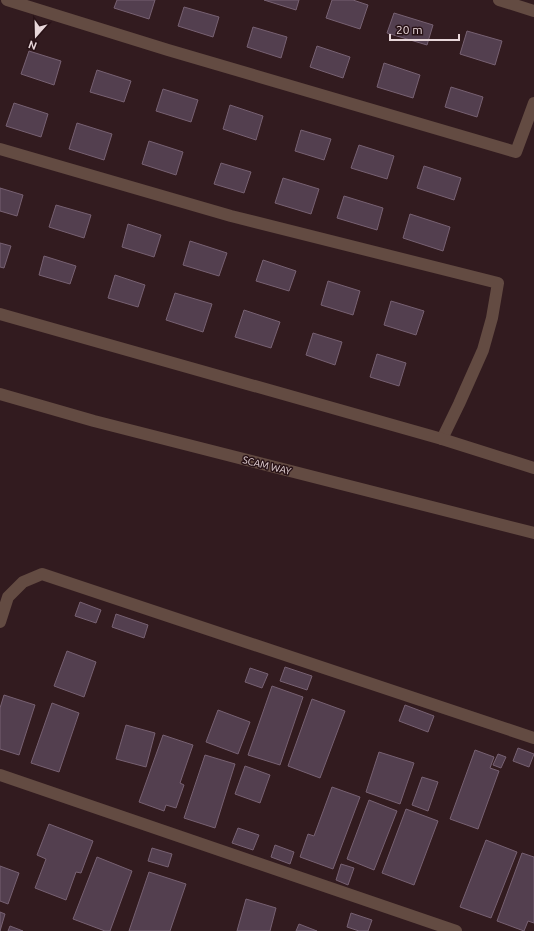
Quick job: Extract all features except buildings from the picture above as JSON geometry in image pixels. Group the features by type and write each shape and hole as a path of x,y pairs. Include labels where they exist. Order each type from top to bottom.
{"street":[{"path":"6,0 168,50 516,152 534,103"},
{"path":"499,0 534,11"},
{"path":"0,149 231,216 498,283 492,318 483,350 442,439"},
{"path":"0,314 442,439 534,468"},
{"name":"SCAM WAY","path":"0,394 102,423 534,533"},
{"path":"0,622 8,597 23,582 42,574 534,738"},
{"path":"0,775 456,931"}]}
